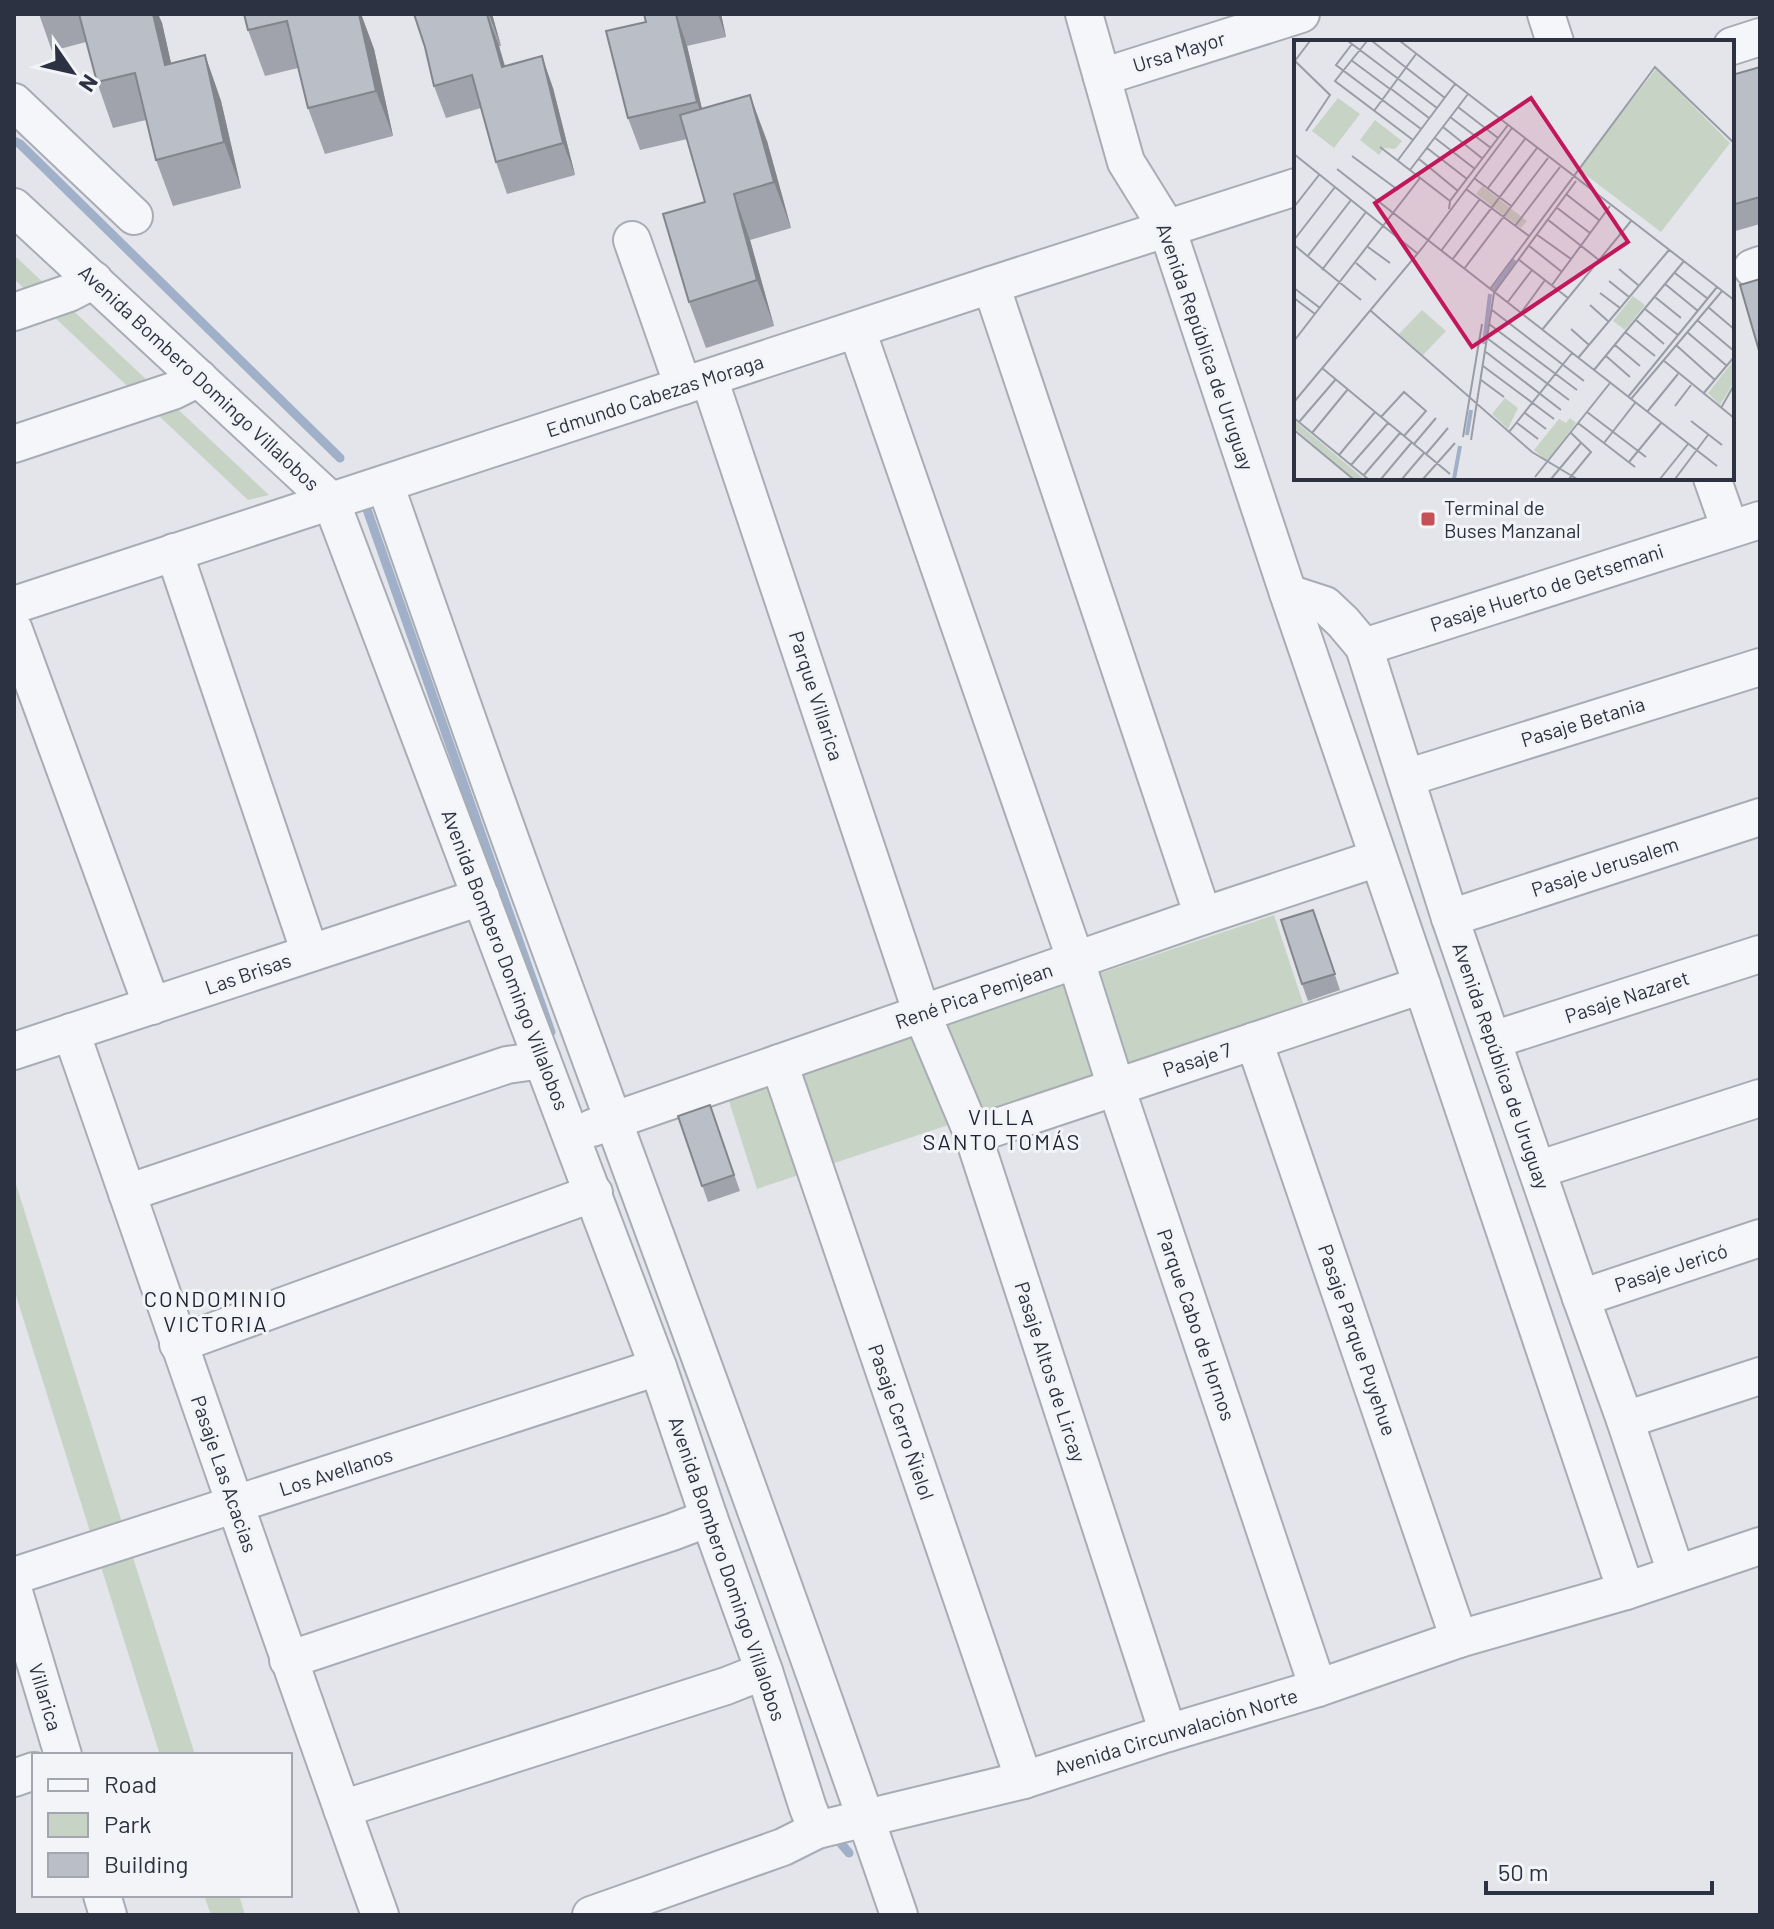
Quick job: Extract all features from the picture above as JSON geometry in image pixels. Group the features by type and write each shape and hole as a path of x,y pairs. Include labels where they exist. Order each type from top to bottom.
{"street":[{"name":"Avenida República de Uruguay","path":"1084,14 1126,162 1167,228 1626,1591"},
{"name":"Ursa Mayor","path":"1102,77 1301,14"},
{"path":"1546,14 1554,40"},
{"path":"1734,45 1760,37"},
{"path":"14,102 134,216"},
{"name":"Edmundo Cabezas Moraga","path":"14,605 1294,188"},
{"name":"Avenida Bombero Domingo Villalobos","path":"14,207 331,501 658,1367 817,1830"},
{"name":"Parque Villarica","path":"632,240 696,382 922,1014"},
{"path":"14,312 69,293 94,280"},
{"path":"991,285 1203,916"},
{"name":"Parque Cabo de Hornos","path":"857,330 1076,961 1318,1688"},
{"path":"14,444 173,391 199,378"},
{"path":"1713,480 1745,524"},
{"path":"385,484 525,881 615,1121 899,1915"},
{"name":"Pasaje Huerto de Getsemani","path":"1364,647 1745,524"},
{"path":"174,552 310,953"},
{"name":"Avenida República de Uruguay","path":"1288,593 1325,605 1364,647 1450,918 1676,1573"},
{"path":"14,630 152,1006"},
{"name":"Pasaje Betania","path":"1406,778 1760,667"},
{"name":"Pasaje Jerusalem","path":"1450,918 1760,817"},
{"name":"René Pica Pemjean","path":"571,1135 1378,858"},
{"name":"Las Brisas","path":"14,1051 481,897"},
{"name":"Pasaje Nazaret","path":"1493,1040 1760,954"},
{"name":"Pasaje 7","path":"973,1135 1422,985"},
{"name":"Pasaje Altos de Lircay","path":"922,1014 973,1135 1168,1733"},
{"name":"Pasaje Las Acacias","path":"71,1032 288,1660 380,1915"},
{"name":"Pasaje Parque Puyehue","path":"1254,1041 1459,1639"},
{"path":"127,1193 507,1065 542,1060"},
{"name":"Pasaje Cerro Ñielol","path":"779,1063 1024,1780"},
{"path":"1537,1170 1760,1098"},
{"path":"178,1344 594,1193"},
{"name":"Pasaje Jericó","path":"1581,1298 1760,1238"},
{"name":"Los Avellanos","path":"14,1576 658,1367"},
{"path":"1625,1420 1760,1376"},
{"path":"288,1660 709,1518"},
{"name":"Avenida Circunvalación Norte","path":"591,1915 783,1847 817,1830 1024,1780 1318,1688 1459,1639 1626,1591 1760,1546"},
{"name":"Villarica","path":"17,1611 62,1753"},
{"path":"342,1809 726,1686 764,1671"}],"green space":[{"path":"14,255 269,495 248,500 14,279"},
{"path":"1274,915 1304,1006 757,1189 728,1098"},
{"path":"14,1178 194,1753 159,1753 14,1289"},
{"path":"205,1897 240,1897 245,1915 211,1915"}],"building":[{"path":"79,14 153,14 165,65 205,55 224,142 156,160 135,73 97,82"},
{"path":"244,14 359,14 376,91 308,108 287,21 248,30"},
{"path":"414,14 487,14 502,67 542,56 563,143 496,162 472,75 434,86"},
{"path":"644,14 676,14 697,102 628,118 606,31 646,22"},
{"path":"1760,67 1760,197 1734,204 1734,74"},
{"path":"750,95 774,182 734,194 757,280 689,302 663,214 705,202 680,115"},
{"path":"1760,279 1760,354 1740,285"},
{"path":"1313,910 1335,974 1302,984 1281,920"},
{"path":"710,1105 734,1175 702,1186 678,1116"}],"waterway":[{"path":"14,141 340,458"},
{"path":"364,501 551,1032"},
{"path":"833,1834 849,1853"}],"place":[{"name":"Terminal de Buses Manzanal","path":"1428,519"}],"district":[{"name":"VILLA SANTO TOMÁS","path":"1002,1130"},
{"name":"CONDOMINIO VICTORIA","path":"216,1312"}]}
